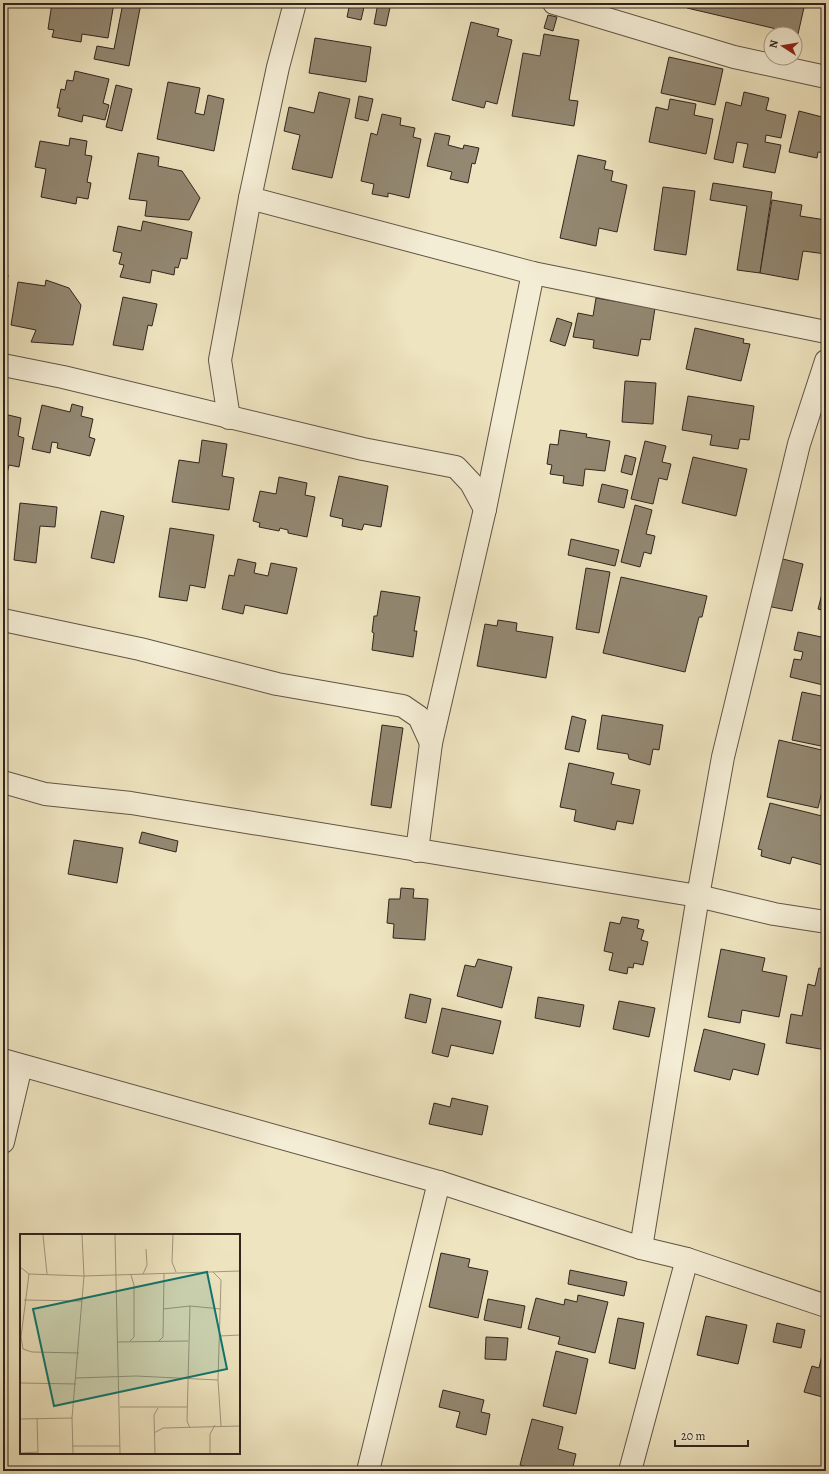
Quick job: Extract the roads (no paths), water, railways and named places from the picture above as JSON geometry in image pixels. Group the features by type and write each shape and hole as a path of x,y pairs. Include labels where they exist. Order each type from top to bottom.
{"street":[{"path":"229,418 220,360 250,198 278,67 295,3"},
{"path":"554,3 734,57 826,77"},
{"path":"250,198 533,273 826,332"},
{"path":"417,851 431,743 485,509 533,273"},
{"path":"641,1248 698,896 723,758 799,444 826,361"},
{"path":"3,365 63,377 363,450 456,467 471,484 485,509"},
{"path":"3,620 140,649 277,684 403,706 419,717 431,743"},
{"path":"3,782 45,794 131,803 698,896 774,914 826,922"},
{"path":"3,1142 12,1063 439,1182 641,1248 687,1259 826,1306"},
{"path":"368,1471 439,1182"},
{"path":"630,1471 687,1259"}]}
